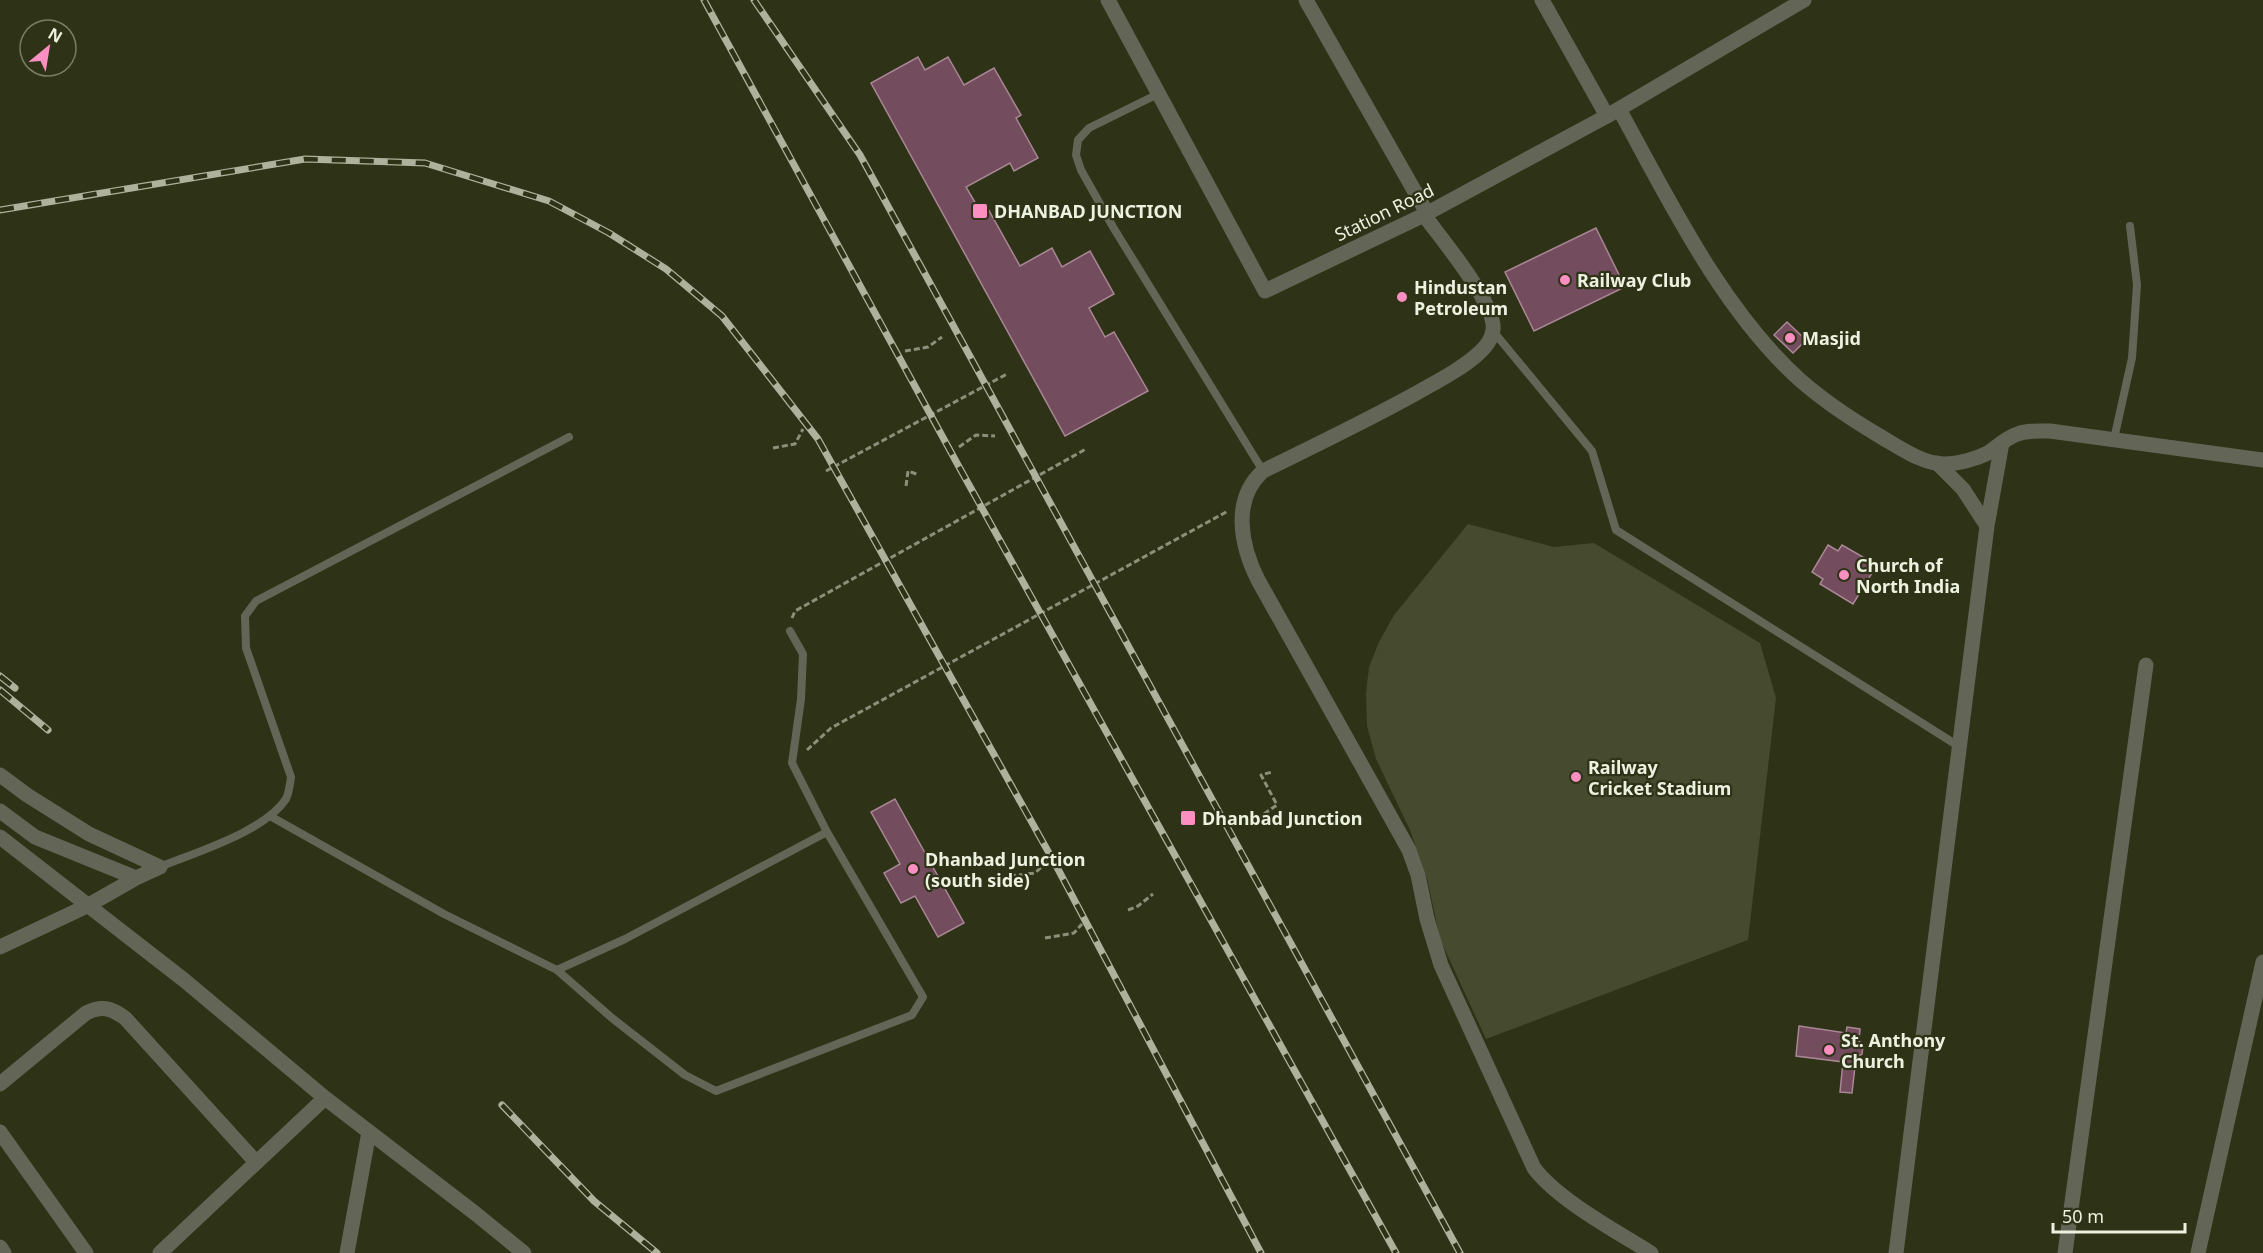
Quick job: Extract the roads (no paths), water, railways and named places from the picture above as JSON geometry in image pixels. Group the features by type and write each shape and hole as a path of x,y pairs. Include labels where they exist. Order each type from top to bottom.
{"street":[{"name":"Station Road","path":"1108,0 1265,291 1425,214 1613,112 1804,0"},
{"path":"1306,0 1425,214 1479,291 1493,322 1493,331 1488,343 1478,354 1431,385 1372,418 1263,471 1252,483 1242,515 1243,537 1248,558 1258,580 1409,850 1418,875 1427,919 1441,965 1534,1168 1562,1196 1651,1253"},
{"path":"1542,0 1708,266 1739,310 1779,359 1817,394 1859,423 1899,447 1922,458 1943,464 1964,462 1988,453 2014,435 2030,431 2050,431 2263,460"},
{"path":"1896,1253 1987,526 2002,443"},
{"path":"1937,463 1963,489 1987,526"},
{"path":"2065,1253 2146,665"},
{"path":"0,775 89,834 160,867"},
{"path":"0,811 35,837 136,878"},
{"path":"0,837 184,980 325,1098 524,1253"},
{"path":"0,947 87,906 160,867"},
{"path":"2198,1253 2263,962"},
{"path":"0,1084 86,1013 98,1007 112,1009 125,1018 255,1161"},
{"path":"160,1253 255,1161 325,1098"},
{"path":"0,1132 87,1253"},
{"path":"346,1253 369,1132"},
{"path":"0,1247 4,1253"}],"lane":[{"path":"1160,93 1089,128 1078,140 1076,155 1081,170 1113,227 1263,471"},
{"path":"2114,439 2133,358 2137,285 2130,226"},
{"path":"1493,331 1592,451 1616,530 1960,747"},
{"path":"160,867 243,833 270,816 287,798 291,777 246,648 245,616 256,601 569,437"},
{"path":"270,816 444,914 557,970 612,1018 685,1076 716,1091 912,1015 923,997 827,832 792,764 801,699 802,654 790,631"},
{"path":"557,970 625,939 827,832"}],"railway":[{"path":"704,0 958,465 1396,1253"},
{"path":"754,0 860,155 1460,1253"},
{"path":"0,210 305,159 425,163 549,201 609,233 666,269 722,316 818,439 1059,871 1261,1253"},
{"path":"0,676 15,688"},
{"path":"0,690 48,730"},
{"path":"502,1105 594,1201 657,1253"}],"place":[{"name":"DHANBAD JUNCTION","path":"980,211"},
{"name":"Railway Club","path":"1565,280"},
{"name":"Hindustan Petroleum","path":"1402,297"},
{"name":"Masjid","path":"1790,338"},
{"name":"Church of North India","path":"1844,575"},
{"name":"Railway Cricket Stadium","path":"1576,777"},
{"name":"Dhanbad Junction","path":"1188,818"},
{"name":"Dhanbad Junction (south side)","path":"913,869"},
{"name":"St. Anthony Church","path":"1829,1050"}]}
